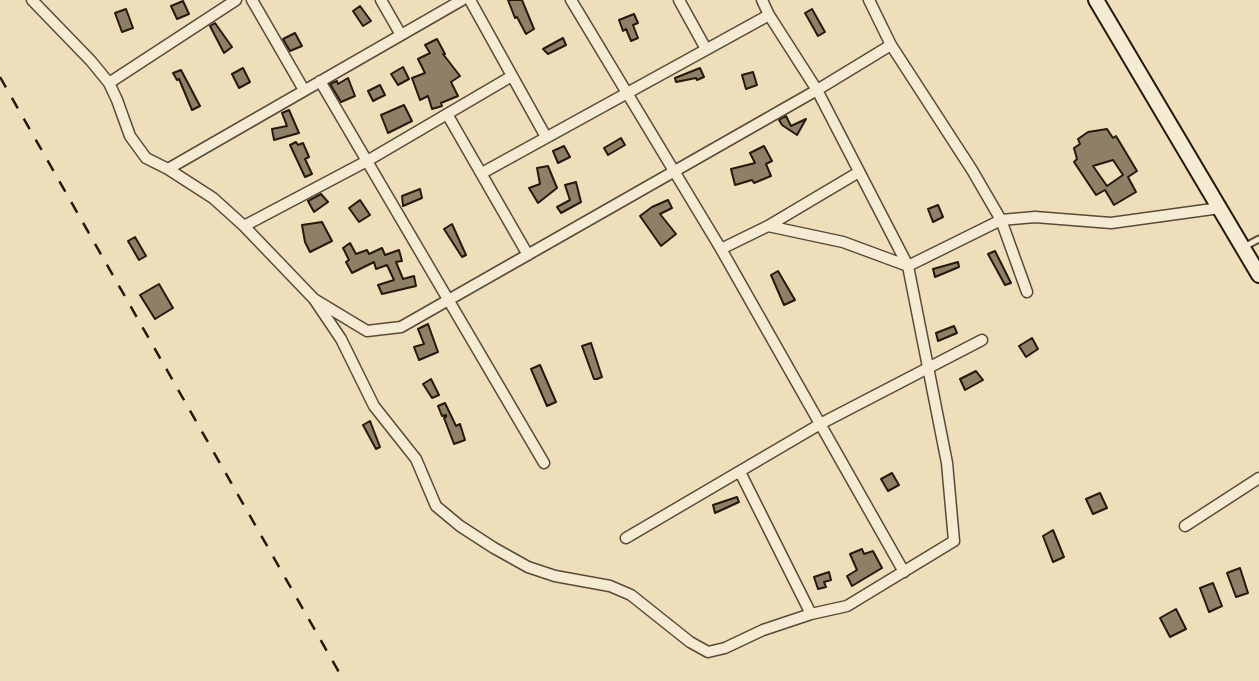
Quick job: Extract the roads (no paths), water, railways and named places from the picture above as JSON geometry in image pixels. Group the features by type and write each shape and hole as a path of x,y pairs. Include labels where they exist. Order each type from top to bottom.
{"main road":[{"path":"1096,0 1259,275"}],"street":[{"path":"32,0 91,61 108,83 130,136 146,158 213,198 244,226 314,299 341,339 374,405 416,459 436,506 460,526 528,567 555,576 610,586 631,596 690,642 708,652 725,648 763,630 811,614 847,606 954,541 947,463 908,266 817,90 762,0"},
{"path":"108,83 236,0"},
{"path":"251,0 304,90"},
{"path":"381,0 401,35"},
{"path":"168,169 462,0"},
{"path":"470,0 546,137"},
{"path":"571,0 721,249 822,423 904,572"},
{"path":"679,0 706,49"},
{"path":"869,0 891,45 1001,220 1027,292"},
{"path":"482,173 769,15"},
{"path":"314,299 367,331 401,327 891,45"},
{"path":"244,226 367,161 512,76"},
{"path":"320,80 544,463"},
{"path":"447,114 528,255"},
{"path":"721,249 768,226 859,172"},
{"path":"768,226 843,242 908,266 1001,220 1035,217 1111,223 1220,208"},
{"path":"626,538 822,423 982,340"},
{"path":"740,472 811,614"},
{"path":"1185,526 1259,478"}],"lane":[{"path":"1244,247 1259,239"}],"railway":[{"path":"0,77 344,681"}]}
